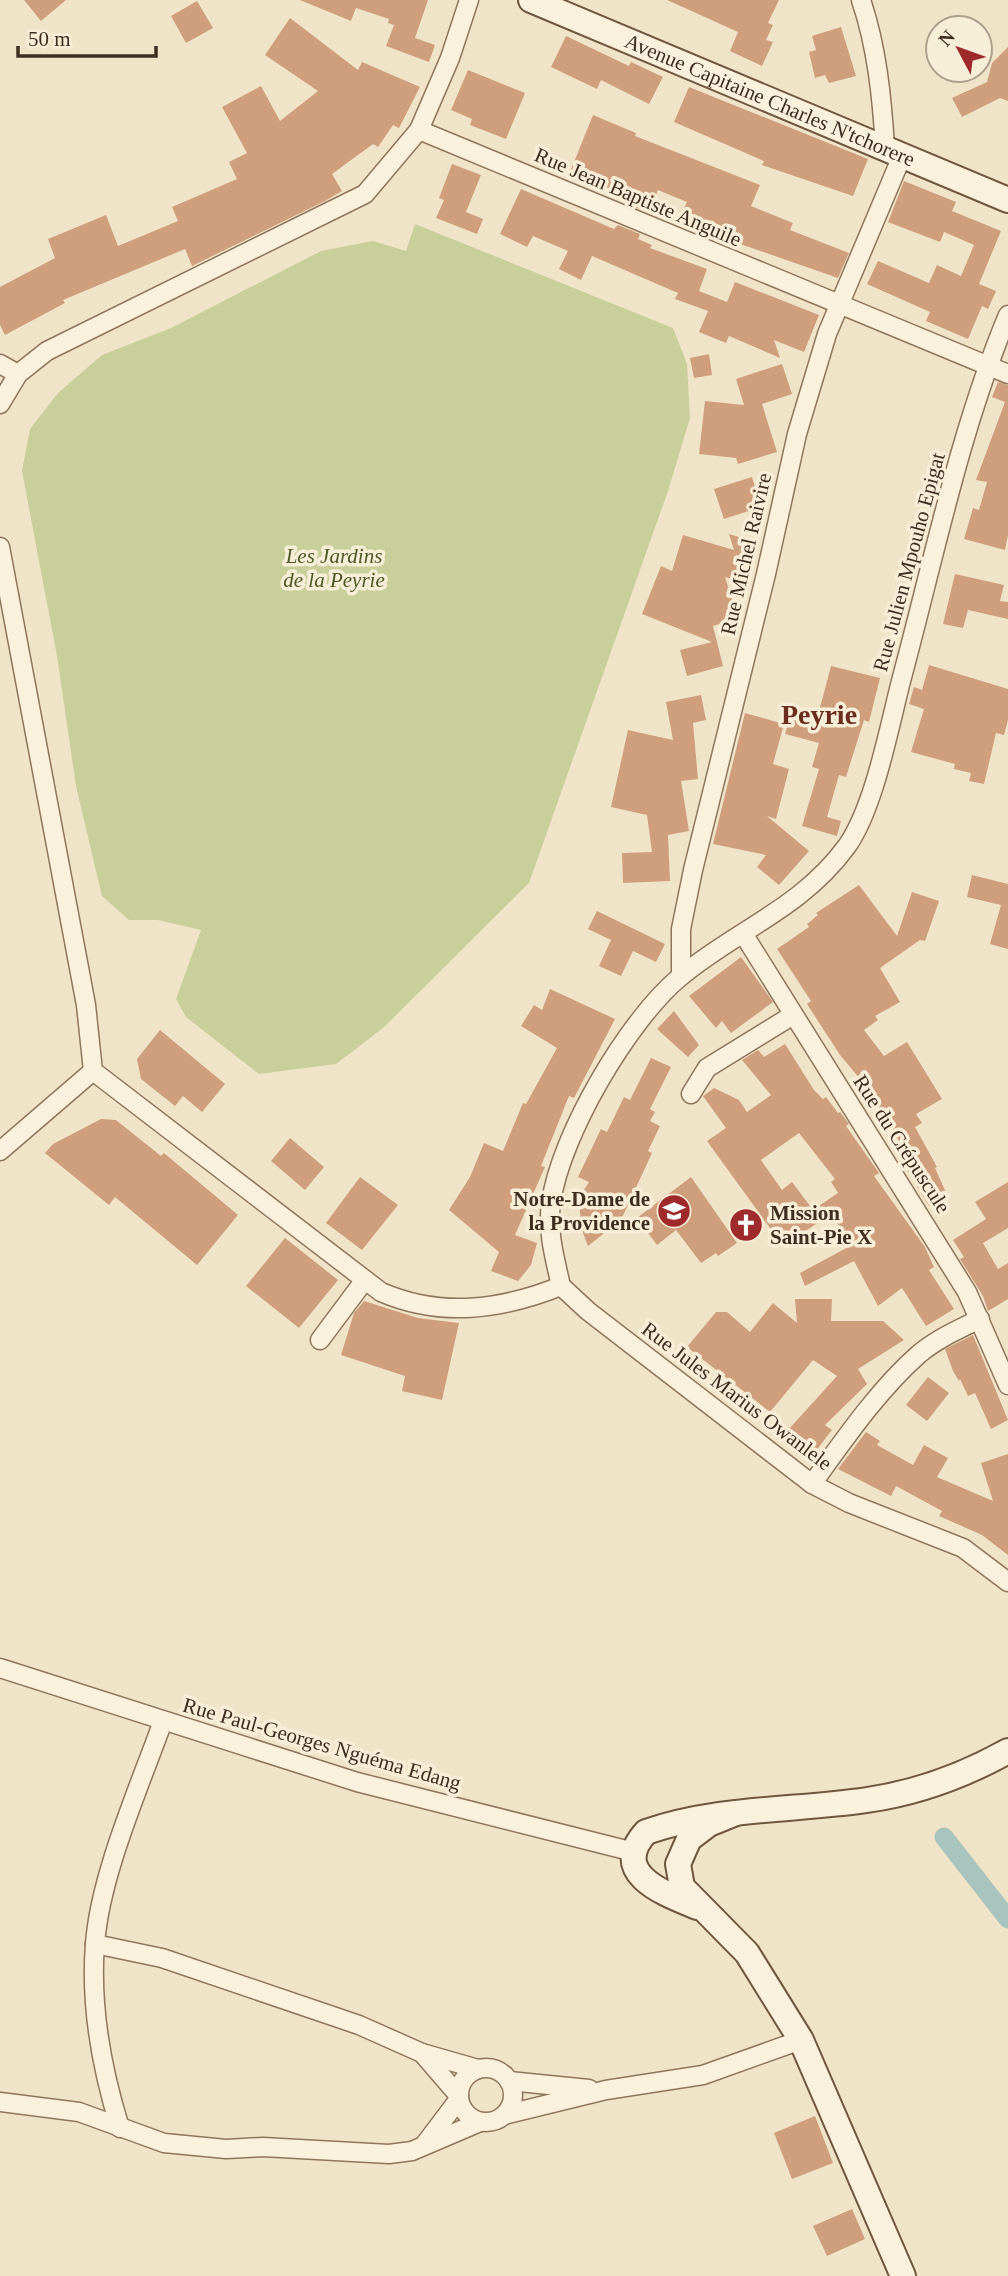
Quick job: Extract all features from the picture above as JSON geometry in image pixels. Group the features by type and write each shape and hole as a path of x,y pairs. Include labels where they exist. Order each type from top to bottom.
{"main road":[{"name":"Avenue Capitaine Charles N'tchorere","path":"531,0 1008,200"},
{"path":"706,1911 648,1883 632,1863 634,1852 646,1832 736,1813 858,1801 898,1794 969,1770 1008,1751"},
{"path":"736,1813 709,1824 689,1839 681,1851 678,1864 682,1887 760,1971 801,2040 903,2276"}],"street":[{"path":"0,404 18,374 47,351 365,194 419,130 450,58 469,0"},
{"path":"861,0 869,25 893,152"},
{"name":"Rue Jean Baptiste Anguile","path":"419,130 839,307 1008,374"},
{"name":"Rue Michel Raivire","path":"681,975 681,929 797,434 827,334 893,152"},
{"name":"Rue Julien Mpouho Epigat","path":"561,1286 549,1232 551,1203 565,1155 623,1044 639,1019 681,975 779,912 829,869 849,843 862,816 882,754 961,452 987,365 1008,315"},
{"path":"0,364 18,374"},
{"path":"0,547 6,617 86,1004 93,1071 364,1281 401,1301 453,1310 513,1303 561,1286"},
{"name":"Rue du Crépuscule","path":"744,935 932,1234 981,1319 1008,1385"},
{"path":"691,1094 707,1068 793,1015"},
{"path":"0,1151 93,1071"},
{"path":"320,1340 364,1281"},
{"name":"Rue Jules Marius Owanlele","path":"561,1286 588,1311 812,1484 849,1503 963,1548 1008,1581"},
{"path":"812,1484 880,1397 919,1354 950,1333 981,1319"},
{"name":"Rue Paul-Georges Nguéma Edang","path":"0,1668 357,1782 634,1852"},
{"path":"120,2128 107,2088 100,2045 95,1944 106,1886 163,1721"},
{"path":"95,1944 162,1958 359,2025 422,2053 478,2069 496,2070 509,2081 606,2090"},
{"path":"0,2102 60,2108 164,2143 226,2149 263,2147 389,2154 412,2151 480,2122 488,2122 505,2115 606,2090 704,2075 801,2040"},
{"path":"422,2053 459,2098 466,2114 480,2122"},
{"path":"425,2144 459,2098 464,2079 478,2069"},
{"path":"505,2115 513,2098 509,2081"}],"green space":[{"name":"Les Jardins de la Peyrie","path":"415,224 673,328 687,364 690,418 668,491 529,883 383,1028 336,1064 259,1074 186,1017 176,999 201,930 158,920 129,920 102,896 76,786 57,656 22,471 30,429 58,393 102,355 171,328 321,251 373,241 406,251"}],"building":[{"path":"24,0 66,0 41,21"},
{"path":"300,0 428,0 415,38 435,45 429,62 386,46 394,25 388,23 389,19 356,8 351,21"},
{"path":"667,0 779,0 768,23 773,25 766,40 773,42 762,66 730,51 738,32"},
{"path":"197,1 213,28 186,43 171,16"},
{"path":"290,18 358,70 362,62 420,87 399,128 393,125 378,147 373,144 332,174 342,191 325,201 192,266 185,249 63,300 65,303 5,335 0,325 0,287 55,258 48,239 106,215 118,246 178,221 172,207 237,179 229,162 247,153 222,107 261,86 280,121 318,91 265,55"},
{"path":"841,27 856,76 829,83 825,75 815,78 809,52 816,50 812,36"},
{"path":"566,36 629,66 631,62 663,77 649,104 601,80 597,89 551,67"},
{"path":"1008,47 1008,101 1000,98 962,117 952,98 983,84 994,84 994,61"},
{"path":"468,70 525,93 506,139 470,125 472,119 451,110"},
{"path":"689,87 868,159 853,196 762,165 764,161 674,122"},
{"path":"593,115 636,133 635,136 760,185 751,206 793,223 790,230 849,253 838,278 723,238 679,218 687,202 658,190 649,213 627,204 630,197 570,172"},
{"path":"452,164 481,175 466,212 483,219 477,234 436,218 444,200 439,198"},
{"path":"904,181 956,202 952,211 1001,231 979,284 996,291 988,309 982,306 968,339 926,321 930,312 867,284 878,261 929,283 937,265 961,276 974,245 944,232 940,242 888,222"},
{"path":"521,189 614,229 618,225 640,234 638,239 652,245 650,248 707,269 699,291 727,302 735,282 819,315 804,352 774,340 780,358 729,336 726,343 699,332 708,311 675,299 678,293 592,256 581,280 559,269 568,251 533,236 527,247 500,234"},
{"path":"709,354 712,375 694,378 690,358"},
{"path":"782,364 792,394 762,404 777,452 738,464 736,458 699,454 705,401 744,405 736,379"},
{"path":"998,382 1008,385 1008,535 1005,550 964,539 973,508 979,510 987,482 976,480 1005,402 992,397"},
{"path":"752,477 761,507 724,519 714,489"},
{"path":"729,534 756,542 744,582 725,577 738,618 713,626 723,666 687,676 680,650 712,642 642,614 661,566 672,571 683,535 734,550"},
{"path":"955,574 1004,585 1000,601 1008,602 1008,619 968,610 963,628 943,624"},
{"path":"929,665 1008,689 1008,720 1004,735 996,733 984,784 969,781 971,773 954,769 955,764 911,752 924,709 909,704 914,687 922,690"},
{"path":"831,666 880,678 869,722 864,720 846,777 839,775 827,817 841,821 837,836 802,826 819,769 812,767 819,743 785,734 791,713 817,719"},
{"path":"701,695 706,720 693,723 698,779 681,781 689,831 668,835 670,881 623,883 622,853 652,852 647,815 611,807 628,730 673,740 666,702"},
{"path":"745,713 784,724 773,764 789,769 776,819 767,816 809,851 779,885 757,867 766,855 713,844"},
{"path":"972,875 1008,884 1008,949 990,944 1001,905 967,897"},
{"path":"859,885 897,936 912,892 939,901 925,941 920,940 880,968 900,1002 875,1016 878,1020 864,1030 884,1056 907,1042 942,1099 916,1114 922,1123 915,1127 937,1167 935,1168 948,1197 929,1206 898,1155 905,1151 866,1086 840,1055 807,1004 811,1001 777,949 809,927 807,924 818,915 816,913"},
{"path":"597,911 665,944 656,962 633,951 621,976 599,966 611,940 588,929"},
{"path":"741,957 773,1002 731,1033 722,1021 716,1028 689,996"},
{"path":"550,989 615,1019 574,1098 569,1096 541,1166 545,1167 515,1235 537,1243 531,1265 518,1281 491,1271 499,1252 449,1210 470,1177 484,1143 503,1151 523,1103 526,1104 557,1048 521,1026 534,1005 542,1010"},
{"path":"674,1011 699,1045 688,1057 657,1029"},
{"path":"160,1030 225,1084 202,1112 183,1096 175,1106 141,1079 137,1059"},
{"path":"785,1044 814,1090 823,1099 826,1097 838,1113 840,1112 849,1124 846,1126 879,1173 874,1176 925,1247 934,1267 929,1270 954,1309 926,1326 902,1288 878,1306 854,1261 805,1286 800,1273 852,1245 831,1214 783,1246 707,1141 726,1128 703,1096 714,1088 739,1100 747,1112 771,1095 742,1060 758,1050 764,1057","holes":["799,1133 835,1179 831,1182 838,1193 813,1210 792,1182 782,1190 761,1160"]},
{"path":"651,1058 671,1067 650,1109 655,1112 650,1121 660,1126 648,1151 652,1153 621,1220 588,1246 583,1233 578,1199 589,1182 578,1177 601,1129 607,1132 624,1097 630,1100"},
{"path":"101,1119 116,1120 161,1156 164,1153 238,1215 197,1265 115,1197 109,1205 45,1153 53,1144"},
{"path":"290,1138 324,1167 305,1190 271,1161"},
{"path":"360,1177 398,1205 362,1250 326,1223"},
{"path":"691,1177 737,1243 718,1256 716,1253 701,1263 676,1230 657,1245 637,1218"},
{"path":"1008,1182 1008,1228 983,1243 998,1269 1008,1263 1008,1299 988,1311 983,1296 960,1259 964,1257 953,1240 986,1219 975,1202"},
{"path":"285,1238 338,1280 299,1328 246,1286"},
{"path":"795,1299 832,1299 831,1321 883,1321 904,1340 858,1369 867,1384 825,1425 832,1430 815,1452 788,1430 837,1376 813,1360 770,1412 687,1347 716,1312 727,1312 750,1332 773,1303 797,1323"},
{"path":"364,1301 418,1318 459,1323 442,1400 402,1391 405,1376 341,1355 354,1313"},
{"path":"973,1335 1008,1420 991,1429 975,1393 968,1396 953,1371 945,1349"},
{"path":"928,1377 949,1393 927,1421 906,1405"},
{"path":"866,1432 880,1441 877,1445 913,1465 924,1445 948,1458 937,1477 993,1501 981,1463 1008,1454 1008,1555 982,1535 939,1516 942,1511 896,1486 891,1496 838,1469"},
{"path":"815,2116 833,2163 792,2179 774,2133"},
{"path":"852,2209 865,2239 827,2256 813,2226"}],"waterway":[{"path":"944,1837 1008,1919"}],"place":[{"name":"Notre-Dame de la Providence","path":"674,1211"},
{"name":"Mission Saint-Pie X","path":"746,1225"}],"district":[{"name":"Peyrie","path":"819,714"}]}
